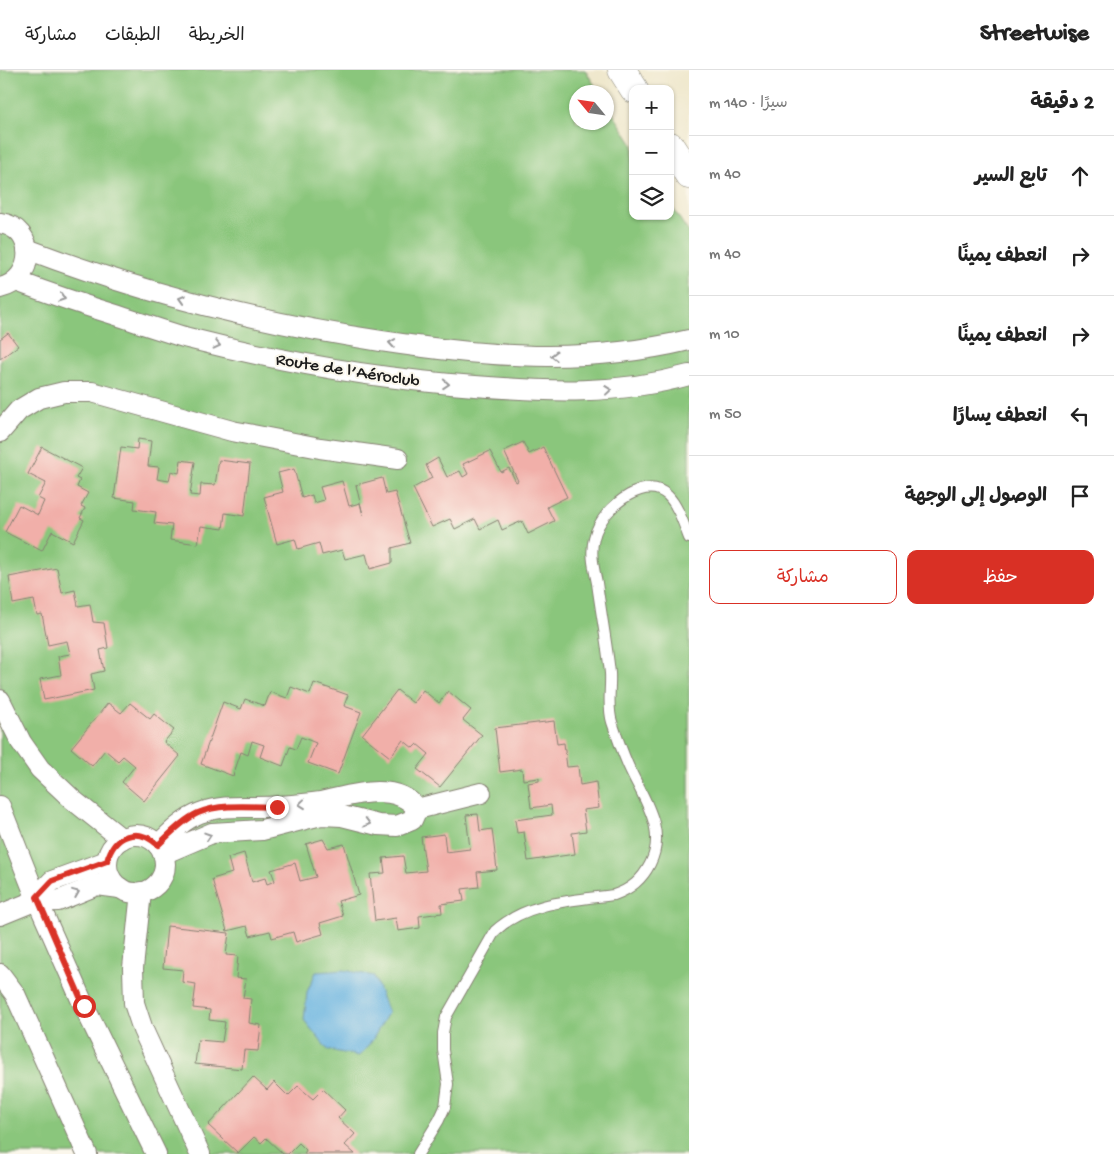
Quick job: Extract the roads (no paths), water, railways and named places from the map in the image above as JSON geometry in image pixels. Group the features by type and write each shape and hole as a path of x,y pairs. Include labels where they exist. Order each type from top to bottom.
{"main road":[{"path":"622,70 631,85"},
{"path":"674,152 689,175"}],"street":[{"path":"0,223 15,229 23,238 28,249 26,266 6,287"},
{"name":"Route de l’Aéroclub","path":"28,249 60,261 198,304 338,334 440,350 535,357 598,355 653,349 689,340"},
{"name":"Route de l’Aéroclub","path":"6,287 46,293 187,338 331,369 434,383 532,391 604,391 665,382 689,375"},
{"path":"0,432 19,410 39,398 64,392 92,392 232,431 320,448 398,459"},
{"path":"0,700 21,742 40,770 73,800 122,838"},
{"path":"160,849 177,827 198,813 220,807 277,807 320,802 351,794 378,792 397,794 411,801 417,809"},
{"path":"417,809 482,793"},
{"path":"0,806 36,900 84,1006 156,1154"},
{"path":"160,849 212,833 262,830 321,815 342,816 378,826 397,826 412,820 417,809"},
{"path":"0,915 36,900 58,900 97,885 134,892 141,892 150,888 158,882 163,873 165,863 160,849 152,840 137,835 122,838 114,844 109,852 107,861 110,876 120,888"},
{"path":"36,900 52,881 107,861"},
{"path":"141,892 134,968 134,1003 143,1030 200,1154"},
{"path":"0,974 16,994 87,1154"}],"lane":[{"path":"418,1154 445,1107 448,1084 443,1050 443,1033 446,1017 495,931 505,922 533,908 614,895 627,891 639,881 654,856 657,841 656,828 649,807 628,765 612,720 609,700 610,674 592,559 594,538 600,524 610,511 624,498 648,487 667,495 675,504 689,538"}],"water":[{"path":"344,970 374,976 388,1013 370,1044 359,1056 328,1050 304,1020 307,992 316,972"}]}
